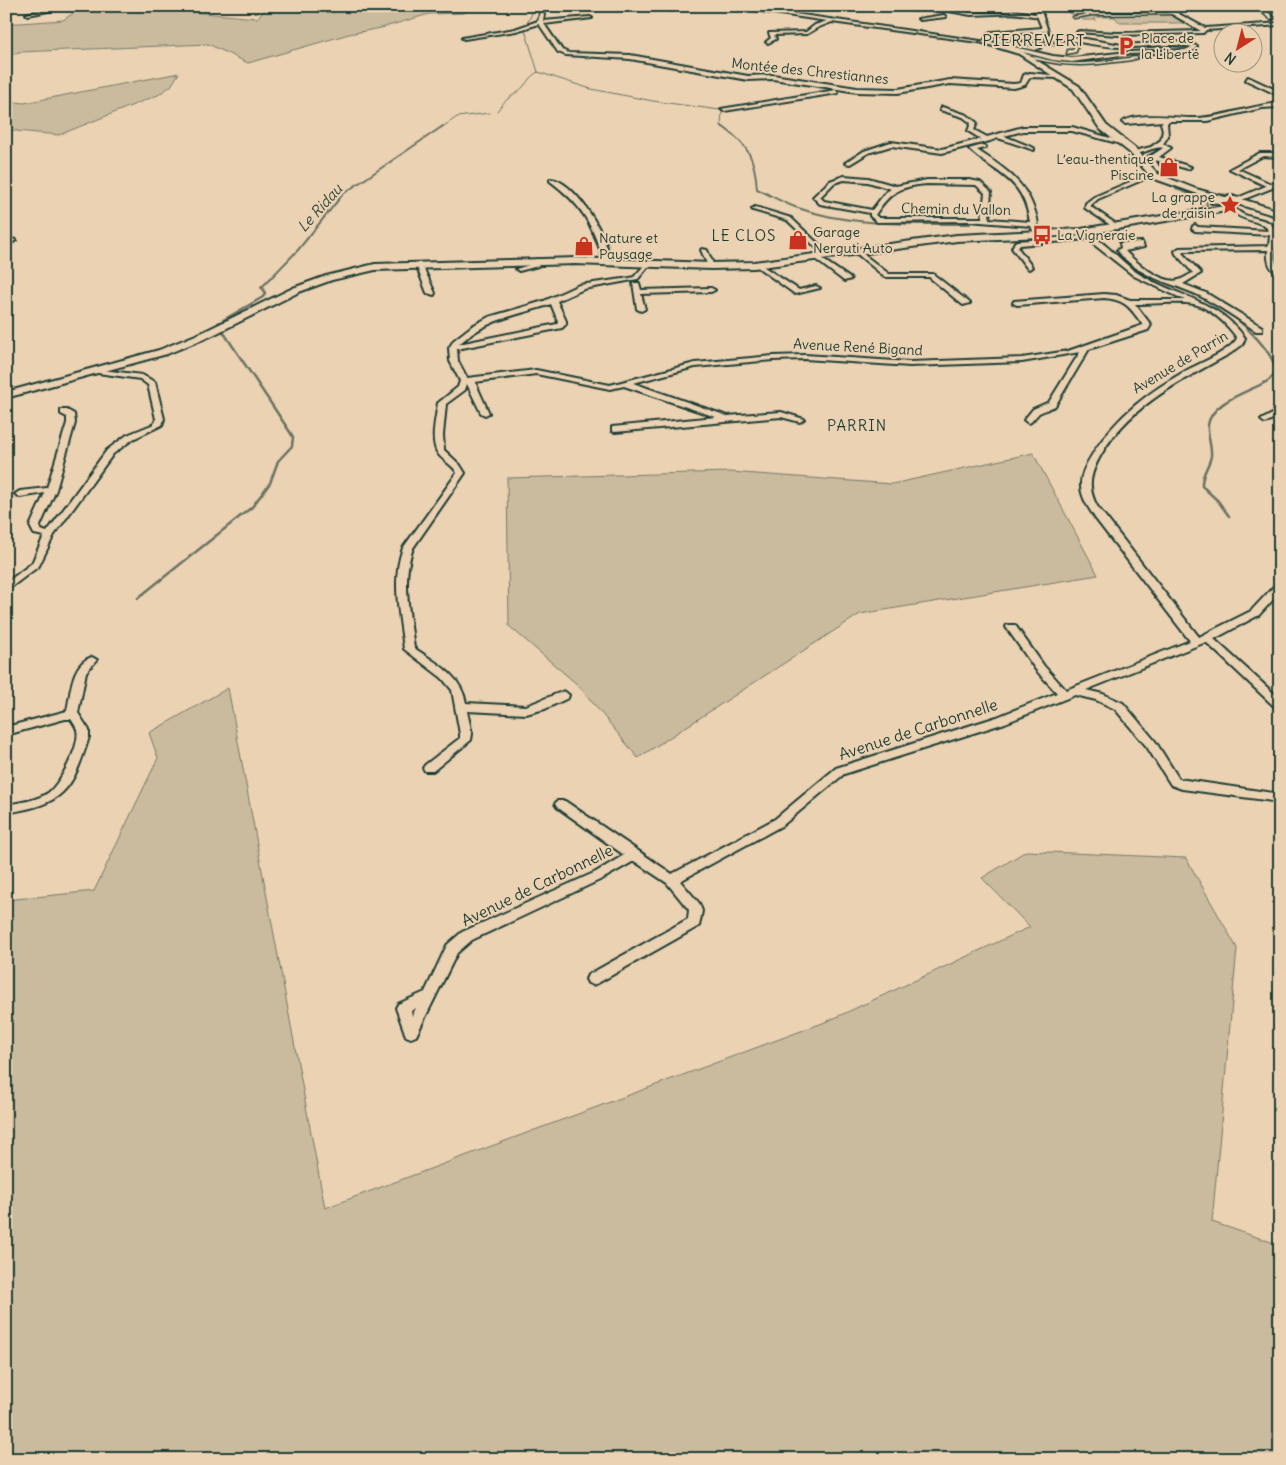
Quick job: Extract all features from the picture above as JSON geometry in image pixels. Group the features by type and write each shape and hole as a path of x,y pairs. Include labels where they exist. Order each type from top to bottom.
{"main road":[{"path":"1036,6 1045,36 996,33 990,35 986,42 1004,44 1076,88 1103,127 1134,152 1153,174 1217,202 1224,210"},
{"path":"1196,214 1217,202 1237,200 1241,209"},
{"path":"6,393 98,371 176,347 312,283 360,269 401,264 537,261 607,261 711,266 758,265 957,238 1085,234 1224,210 1241,209 1280,214"}],"street":[{"path":"28,14 56,9 53,6"},
{"path":"539,6 542,14 540,22"},
{"path":"674,10 680,6"},
{"path":"728,6 986,42"},
{"path":"969,6 1040,16"},
{"path":"1160,6 1178,14 1204,30 1214,32"},
{"path":"1257,6 1272,17 1280,16"},
{"path":"915,10 952,10 971,14"},
{"path":"920,19 971,14 1017,13"},
{"path":"1074,17 1178,14"},
{"path":"464,38 516,30 540,22 590,18"},
{"path":"768,42 774,38 772,34 807,33 817,26 832,21"},
{"name":"Montée des Chrestiannes","path":"540,22 563,53 624,56 748,78 774,77 850,90 895,91 948,82 1014,86 1023,84 1026,76 1030,74 1058,76"},
{"path":"1170,42 1165,37 1204,30 1280,24"},
{"path":"1106,43 1110,35 1186,33"},
{"path":"1128,34 1135,45 1144,52"},
{"path":"1045,36 1061,38 1075,35 1106,43"},
{"path":"1000,36 1004,44 1064,60 1144,52 1193,50 1194,46 1135,45 1045,36 1019,36 1004,44"},
{"path":"1045,36 1056,44 1075,41"},
{"path":"1017,46 1045,36 1090,44 1121,42 1135,45 1198,37"},
{"path":"1061,38 1053,52 1084,54"},
{"path":"1066,54 1069,51 1075,51 1075,41"},
{"path":"1090,44 1106,43"},
{"path":"1004,44 1039,48"},
{"path":"1024,55 1058,65 1074,66 1136,58"},
{"path":"1248,79 1280,94"},
{"path":"724,109 850,90"},
{"path":"1125,122 1144,119 1166,121 1207,119 1261,106 1280,105"},
{"path":"942,110 970,119 974,122 971,131 988,140"},
{"path":"1134,152 1159,145 1166,139 1167,132 1164,123 1166,121"},
{"path":"848,163 866,152 891,144 937,152 988,140 1023,129 1069,128 1121,142"},
{"path":"999,136 1032,149"},
{"path":"1002,143 972,150 1010,174 1019,175 1029,192 1026,196 1035,224 1036,235"},
{"path":"1153,157 1168,148 1159,145"},
{"path":"1270,186 1233,169 1262,154 1280,155"},
{"path":"1153,157 1188,167"},
{"path":"1153,157 1156,168 1172,174"},
{"path":"1117,227 1088,208 1088,204 1096,198 1153,174"},
{"path":"898,189 875,182 839,178 816,197 822,203 873,212 879,208 886,195 898,189 916,184 978,183 988,192 989,198 984,212 986,220"},
{"path":"552,180 576,198 591,216 607,261"},
{"path":"1237,200 1280,183"},
{"path":"755,209 789,219 828,256"},
{"path":"1241,209 1241,217 1268,224 1276,240 1270,263 1280,274"},
{"name":"Chemin du Vallon","path":"873,212 873,218 877,220 986,220 1035,224"},
{"path":"1195,226 1196,229 1276,240"},
{"path":"1029,267 1015,248 1017,243 1085,234"},
{"name":"Avenue de Parrin","path":"1085,234 1099,243 1135,274 1196,302 1232,325 1241,338 1239,344 1150,394 1137,405 1102,444 1085,483 1087,496 1100,518 1202,640 1280,705"},
{"path":"6,245 13,240"},
{"path":"1174,283 1182,283 1197,273 1179,254 1178,251 1181,249 1276,240"},
{"path":"1099,243 1122,247 1138,267 1200,293 1258,329"},
{"path":"704,250 711,266"},
{"path":"858,252 887,276 931,275 966,303"},
{"path":"817,258 847,280"},
{"path":"519,269 536,265 537,261"},
{"path":"401,264 420,267 458,262"},
{"path":"486,413 454,361 453,348 457,342 482,324 553,301 588,285 627,282 636,278 648,263"},
{"path":"758,265 798,292 816,288"},
{"path":"420,267 431,293"},
{"path":"636,278 641,309"},
{"path":"638,292 711,290"},
{"path":"1017,303 1104,296 1116,297 1129,302 1196,302"},
{"path":"453,348 558,326 562,321 553,301"},
{"name":"Avenue René Bigand","path":"467,381 536,372 606,387 627,384 695,365 738,360 805,357 900,364 960,364 1049,357 1086,348 1146,327 1146,324 1129,302"},
{"path":"1028,420 1036,411 1052,404 1086,348"},
{"path":"6,588 36,564 49,535 116,447 130,437 154,427 160,419 154,388 147,380 98,371"},
{"path":"429,768 465,740 466,734 457,689 446,675 409,649 401,577 403,561 408,548 461,473 458,467 442,453 438,444 442,403 462,388 467,381"},
{"path":"627,384 727,418"},
{"path":"49,535 37,532 35,528 51,490 72,419 64,412"},
{"path":"1265,420 1280,412"},
{"path":"615,429 786,414 800,419"},
{"path":"20,494 51,490"},
{"name":"Avenue de Carbonnelle","path":"430,996 452,949 462,939 592,879 634,855 671,880 779,822 840,771 1001,720 1202,640 1255,613 1280,586"},
{"path":"1011,627 1040,668 1069,693 1099,697 1119,706 1151,744 1175,782 1182,785 1280,798"},
{"path":"72,714 81,671 92,660"},
{"path":"461,707 526,710 541,706 564,695"},
{"path":"6,731 72,714"},
{"path":"6,810 43,802 57,794 66,785 83,737 79,721 72,714"},
{"path":"561,804 634,855"},
{"path":"593,979 694,922 696,911 694,907 671,880"}],"shaded area":[{"path":"84,6 138,7 257,18 269,6 395,9 475,6 464,13 429,14 381,28 349,34 248,63 208,44 20,52 6,56 6,24 63,20"},
{"path":"1066,10 1165,10 1183,23 1120,23 1115,17 1094,17 1096,20 1083,20 1080,15 1070,14"},
{"path":"179,73 171,86 158,95 59,135 6,130 6,101 24,103"},
{"path":"1033,453 1098,575 860,614 638,758 579,686 509,626 507,478 730,472 892,484"},
{"path":"228,688 325,1208 828,1021 1030,927 982,878 1026,851 1186,858 1237,948 1212,1222 1280,1245 1280,1459 6,1459 6,900 94,891 158,758 149,733"}],"waterway":[{"name":"Le Ridau","path":"524,6 532,14 527,23 531,25 525,30 538,72"},
{"name":"Le Ridau","path":"497,111 504,102 538,72"},
{"path":"538,72 591,89 653,101 720,110 722,111 721,126 723,128"},
{"name":"Le Ridau","path":"441,128 457,117 490,113"},
{"name":"Le Ridau","path":"262,287 298,250 343,194 443,126"},
{"path":"722,126 738,139 752,160 757,189 795,207 837,218 859,221 904,224 970,224"},
{"path":"1162,148 1147,156 1154,170 1166,177"},
{"path":"1190,187 1215,194 1234,195"},
{"path":"1176,189 1206,200 1207,205 1196,210"},
{"path":"1119,255 1143,274 1178,288"},
{"path":"1174,286 1224,309 1261,343 1275,367 1275,373 1269,380 1224,403 1217,409 1211,416 1208,425 1211,456 1202,486 1218,501 1229,516"},
{"name":"Le Ridau","path":"218,326 218,323 263,297 265,293 262,287"},
{"name":"Le Ridau","path":"138,598 252,507 270,483 278,461 292,446 293,437 290,432 222,330"}],"place":[{"name":"Place de la Liberté","path":"1126,46"},
{"name":"L’eau-thentique Piscine","path":"1169,167"},
{"name":"La grappe de raisin","path":"1230,205"},
{"name":"La Vigneraie","path":"1042,235"},
{"name":"Garage Nerguti Auto","path":"798,240"},
{"name":"Nature et Paysage","path":"584,246"}],"district":[{"name":"PIERREVERT","path":"1034,40"},
{"name":"LE CLOS","path":"744,236"},
{"name":"PARRIN","path":"857,426"}]}
